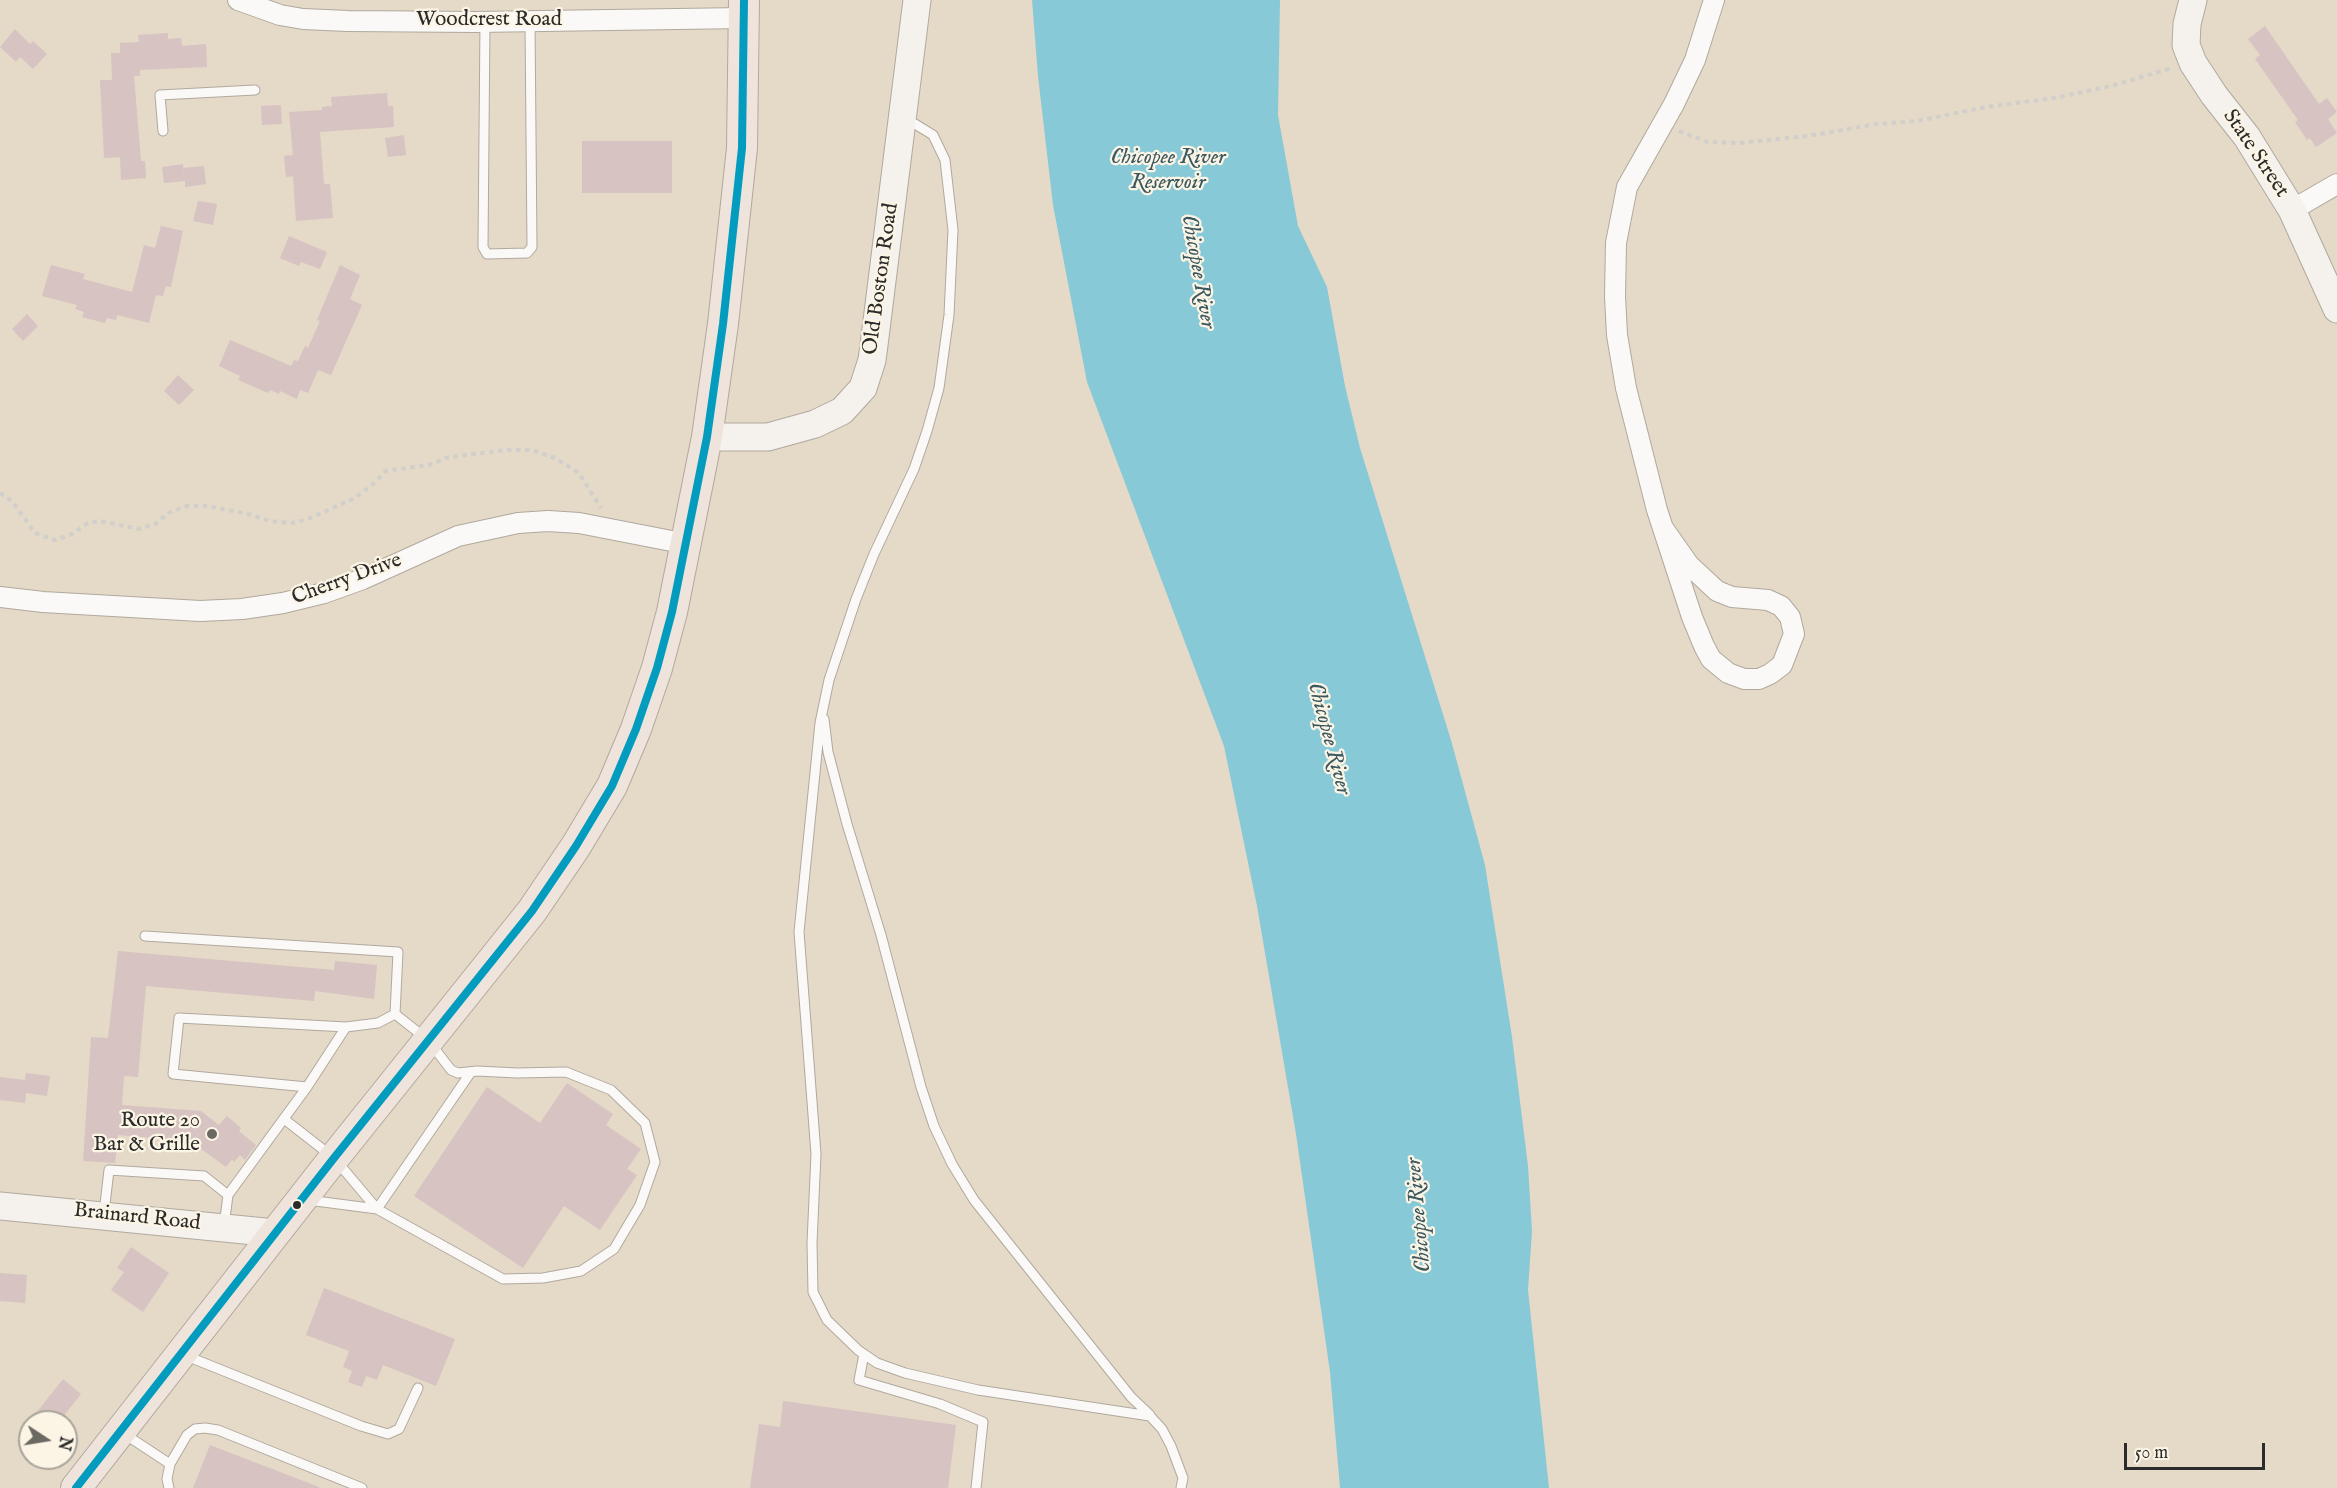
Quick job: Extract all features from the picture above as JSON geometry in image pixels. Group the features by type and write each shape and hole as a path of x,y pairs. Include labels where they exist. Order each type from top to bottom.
{"main road":[{"path":"76,1488 274,1233 532,911 576,846 612,786 636,729 657,668 687,544 707,437 723,324 742,148 744,9"}],"street":[{"name":"Woodcrest Road","path":"238,0 279,15 303,19 530,21 744,9"},
{"name":"Old Boston Road","path":"707,437 749,438 779,435 815,424 826,420 849,405 863,388 868,376 874,345 917,0"},
{"path":"1663,528 1689,565 1717,591 1732,597 1768,600 1781,606 1790,617 1794,634 1782,666 1770,675 1759,679 1744,679 1728,673 1711,660 1692,617 1663,528 1626,388 1617,335 1616,243 1628,188 1695,60 1713,0"},
{"name":"State Street","path":"2193,0 2187,24 2187,45 2193,63 2214,95 2247,137 2292,210 2337,309"},
{"path":"2292,210 2337,184"},
{"name":"Cherry Drive","path":"0,597 43,602 200,611 242,609 284,603 363,579 458,536 518,523 548,521 579,523 687,544"},
{"name":"Brainard Road","path":"0,1206 274,1233"}],"lane":[{"path":"485,21 483,247 488,254 528,253 532,248 530,21"},
{"path":"163,131 160,95 255,90"},
{"path":"903,123 915,124 933,135 945,160 953,230 945,351 939,388 927,431 914,469 855,599 829,680 823,708 799,932 816,1154 812,1243 813,1292 827,1320 877,1363 940,1382 1150,1416"},
{"path":"823,708 828,752 921,1087 934,1126 952,1164 980,1208 1131,1397 1162,1429 1183,1478 1181,1488"},
{"path":"145,936 398,952 395,1014"},
{"path":"301,1199 376,1209 503,1279 543,1278 580,1271 614,1249 640,1204 655,1162 645,1123 611,1090 566,1072 458,1073 451,1070 428,1040 395,1014"},
{"path":"307,1087 173,1074 178,1018 345,1027 378,1023 395,1014"},
{"path":"224,1227 228,1195 307,1087 345,1027"},
{"path":"376,1209 471,1072"},
{"path":"284,1119 334,1158 376,1209"},
{"path":"103,1215 109,1170 204,1176 228,1195"},
{"path":"182,1354 361,1426 388,1434 399,1429 418,1388"},
{"path":"864,1354 859,1380 940,1404 983,1422 976,1488"},
{"path":"169,1488 167,1479 170,1464 187,1435 195,1429 205,1428 218,1430 362,1488"},
{"path":"121,1432 170,1464"}],"path":[{"path":"1662,123 1708,142 1739,143 1774,140 1917,121 1986,107 2054,98 2111,86 2168,68 2193,63"},
{"path":"0,494 12,501 35,533 55,540 72,534 88,524 100,521 139,529 155,524 170,512 187,506 208,506 270,521 292,522 308,519 353,498 371,486 386,471 433,464 445,458 465,455 507,450 532,450 555,458 579,473 597,500 609,528"}],"water":[{"path":"1032,0 1280,0 1278,115 1298,226 1327,287 1345,386 1360,448 1451,740 1485,865 1512,1037 1528,1166 1532,1231 1528,1290 1549,1488 1340,1488 1330,1372 1296,1134 1257,906 1224,746 1087,382 1053,205"}],"building":[{"path":"2265,26 2319,104 2327,98 2337,112 2328,119 2337,133 2316,147 2310,138 2307,140 2295,122 2298,120 2255,59 2260,55 2248,39"},
{"path":"15,29 30,44 33,41 47,54 33,69 20,57 16,62 0,47"},
{"path":"168,33 168,39 181,38 182,46 206,44 207,67 140,70 140,76 134,76 141,161 145,161 146,178 121,180 120,157 104,158 100,80 112,80 111,53 120,53 120,43 139,42 138,35"},
{"path":"387,93 388,106 393,106 394,127 320,132 324,184 330,184 333,218 296,221 293,176 286,177 284,156 293,155 289,112 322,110 322,107 332,106 331,97"},
{"path":"281,105 282,124 262,125 261,106"},
{"path":"404,135 406,155 388,157 385,138"},
{"path":"582,141 672,141 672,193 582,193"},
{"path":"183,164 183,168 204,166 206,184 185,187 185,181 164,183 162,167"},
{"path":"198,201 217,204 213,225 193,221"},
{"path":"161,226 183,231 171,287 166,286 163,296 156,295 149,323 117,315 116,320 107,318 105,323 82,317 84,312 75,309 77,305 42,296 51,265 85,274 83,279 132,292 144,245 155,248"},
{"path":"289,236 327,252 320,269 301,262 299,266 280,258"},
{"path":"340,265 360,275 350,299 362,305 331,375 318,370 308,393 300,390 297,399 280,391 279,394 270,390 268,393 238,380 240,376 219,366 230,340 291,366 294,360 298,361 305,346 308,348 320,321 317,320"},
{"path":"27,314 38,326 23,341 12,329"},
{"path":"178,375 194,390 179,405 164,391"},
{"path":"118,951 334,970 335,961 377,965 374,999 315,991 314,1001 146,986 138,1077 124,1076 122,1105 201,1111 219,1125 227,1116 241,1128 239,1131 256,1145 245,1160 240,1155 234,1162 232,1159 226,1167 190,1141 118,1135 115,1163 83,1161 91,1037 108,1038"},
{"path":"26,1073 50,1076 47,1096 26,1093 25,1103 0,1100 0,1077 25,1080"},
{"path":"567,1083 613,1114 606,1125 641,1149 627,1169 637,1175 600,1230 564,1206 523,1268 414,1196 487,1087 540,1123"},
{"path":"131,1247 169,1273 143,1312 111,1290 124,1272 117,1268"},
{"path":"0,1273 27,1275 25,1303 0,1301"},
{"path":"324,1288 455,1339 436,1386 383,1365 377,1380 366,1376 362,1387 348,1382 352,1371 343,1367 349,1351 306,1335"},
{"path":"63,1379 81,1394 68,1410 38,1410"},
{"path":"783,1401 956,1425 948,1488 750,1488 759,1424 780,1427"},
{"path":"210,1445 319,1487 319,1488 193,1488"}],"transit line":[{"path":"76,1488 334,1158 532,911 576,846 612,786 636,729 657,668 672,612 707,437 723,324 742,148 744,0"}],"place":[{"name":"Route 20 Bar & Grille","path":"212,1134"}],"water label":[{"name":"Chicopee River Reservoir","path":"1168,170"},
{"name":"Chicopee River","path":"1197,272"},
{"name":"Chicopee River","path":"1328,739"},
{"name":"Chicopee River","path":"1420,1215"}]}
